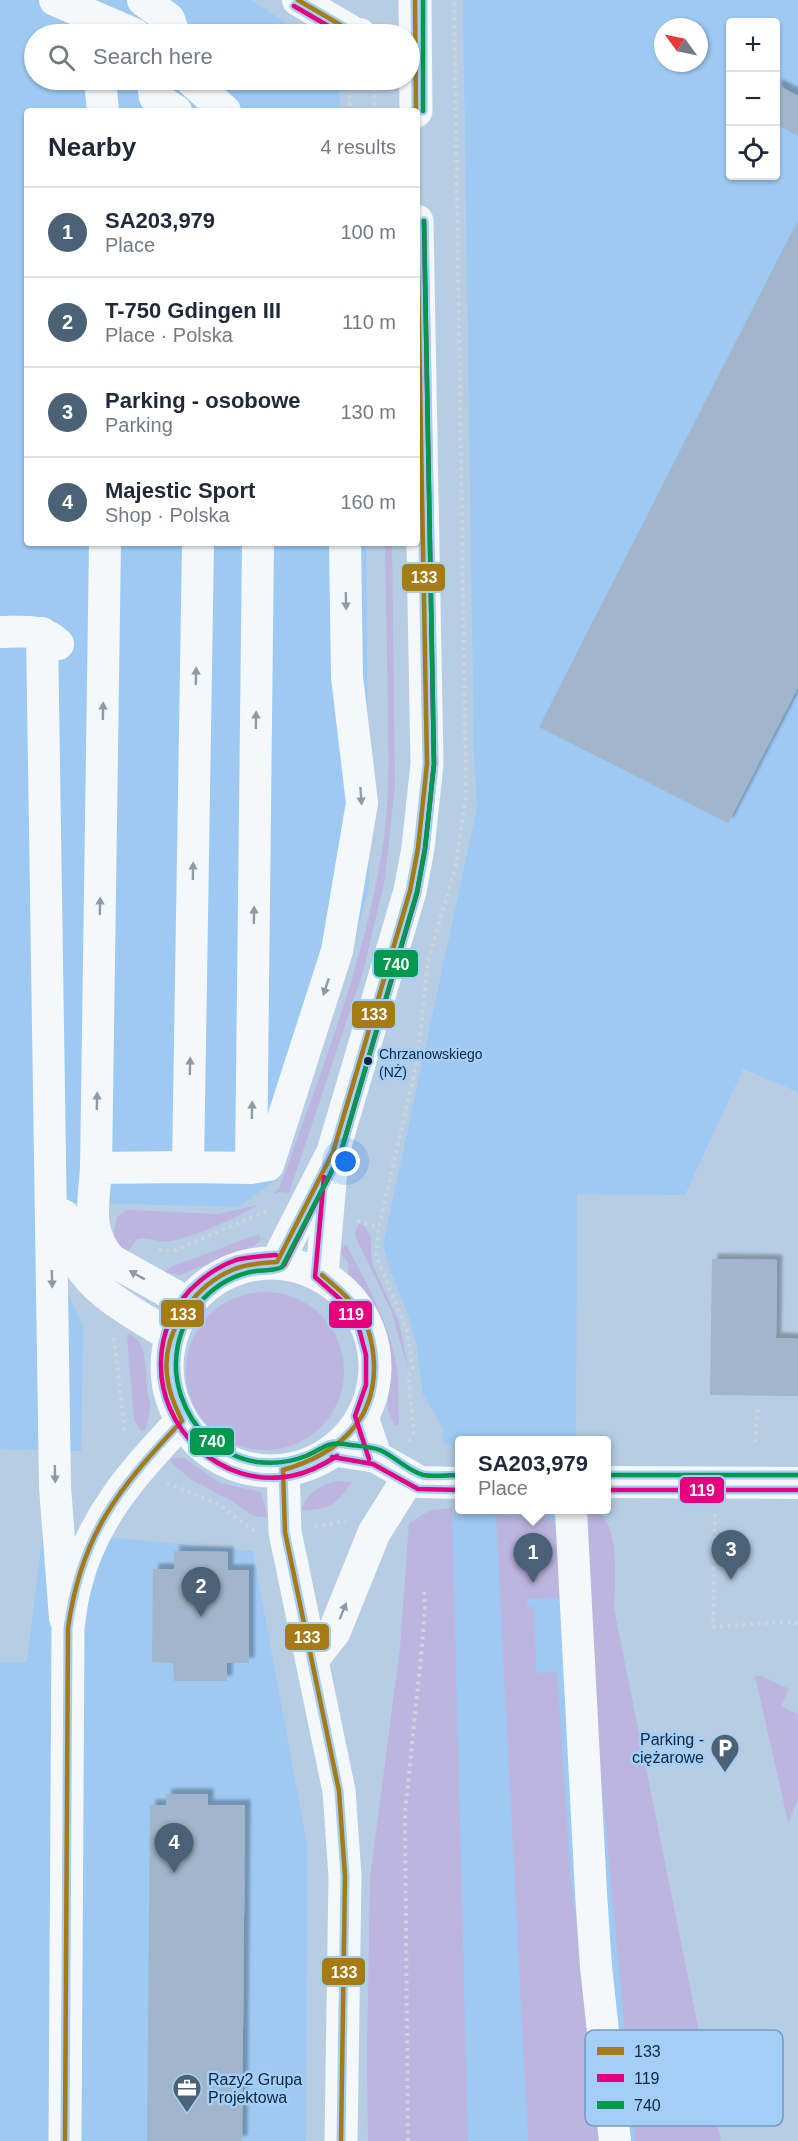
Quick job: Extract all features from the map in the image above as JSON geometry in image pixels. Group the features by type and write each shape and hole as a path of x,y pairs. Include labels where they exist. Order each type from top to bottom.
{"highway":[{"path":"413,24 415,0"},
{"path":"415,90 416,108"},
{"path":"277,1262 333,1152 410,891 424,807 427,764 420,384"},
{"path":"322,1275 333,1152"},
{"path":"277,1262 300,1266 322,1275 347,1295 365,1323 374,1354 373,1386 362,1416 350,1434 333,1450 316,1460 283,1470 247,1468 221,1458 199,1442 182,1420 170,1394 166,1365 171,1336 188,1303 213,1280 223,1275 243,1266 277,1262"},
{"path":"65,2141 68,1628 75,1586 101,1520 139,1466 182,1420"},
{"path":"283,1470 285,1532 339,1791 344,1865 340,2141"},
{"path":"312,1660 334,1632 374,1533 409,1477"}],"street":[{"path":"56,0 108,19"},
{"path":"143,0 169,19 171,24"},
{"path":"298,0 339,24"},
{"path":"101,90 103,108"},
{"path":"154,90 155,97 172,108"},
{"path":"202,90 222,108"},
{"path":"105,546 96,1168 93,1223 95,1237 101,1249 111,1260 188,1303"},
{"path":"188,1167 198,546"},
{"path":"251,1168 258,546"},
{"path":"96,1168 251,1168 268,1165 337,951 362,803 347,677 345,546"},
{"path":"0,632 42,633 51,636 58,643 61,652 61,1180 63,1211 71,1251 81,1269 94,1284 171,1336"},
{"path":"42,633 55,1487 68,1658"},
{"path":"362,1416 376,1457"},
{"path":"333,1450 376,1457 420,1482 455,1482"},
{"path":"611,1482 798,1483"},
{"path":"571,1514 591,1893 604,2030"},
{"path":"613,2126 615,2141"}],"path":[{"path":"349,90 350,108"},
{"path":"374,90 375,108"},
{"path":"450,116 456,116"},
{"path":"149,1250 172,1251 268,1211"},
{"path":"354,1220 379,1227"},
{"path":"113,1328 126,1445"},
{"path":"408,1377 414,1432 408,1441"},
{"path":"755,1442 758,1405"},
{"path":"163,1482 218,1504 260,1535"},
{"path":"715,1514 713,1627 798,1623"},
{"path":"310,1528 349,1521"},
{"path":"408,2141 405,1814 422,1646 424,1592"}],"shaded area":[{"path":"0,0 251,0 288,24 24,24 24,90 339,90 340,108 24,108 24,546 366,546 369,886 351,958 279,1178 238,1207 51,1202 55,1262 83,1327 81,1451 0,1449"},
{"path":"463,0 798,0 798,1092 743,1069 685,1195 577,1194 576,1436 455,1436 455,1445 443,1444 443,1428 423,1394 416,1342 383,1245 477,808 474,756"},
{"path":"385,546 392,546 395,785 385,879 363,972 289,1193 280,1192 271,1195 279,1189 326,1059 366,927 386,822 388,711"},
{"path":"258,1205 215,1226 179,1239 166,1241 137,1239 124,1257 114,1240 117,1217 125,1211 217,1214"},
{"path":"359,1223 365,1227 371,1237 373,1266 399,1322 408,1369 391,1310 356,1238 355,1232"},
{"path":"259,1235 261,1240 254,1246 180,1275 164,1272 171,1267"},
{"path":"346,1245 377,1305 394,1352 398,1375 399,1424 395,1426 388,1411 387,1364 377,1322 371,1308 348,1274 348,1262 340,1250"},
{"path":"265,1292 295,1298 321,1315 338,1341 344,1371 338,1401 321,1427 295,1444 265,1450 235,1444 209,1427 192,1401 186,1371 192,1341 209,1315 235,1298"},
{"path":"130,1334 136,1338 143,1350 150,1404 145,1430 141,1431 134,1420 127,1336"},
{"path":"172,1458 184,1458 220,1483 261,1492 268,1517 250,1514 232,1501 190,1479 170,1461"},
{"path":"337,1481 352,1482 341,1497 331,1505 301,1511 314,1491"},
{"path":"452,1508 468,2141 368,2141 370,1878 400,1648 409,1523 431,1510"},
{"path":"426,1513 596,1517 617,1626 684,2030 585,2030 585,2126 700,2126 703,2141 383,2141 409,1523"},
{"path":"586,1514 598,1514 609,1527 613,1540 614,1609 699,2030 625,2030 587,1625 581,1534"},
{"path":"496,1516 549,1517 557,1527 561,1598 527,1599 527,1607 534,1607 536,1673 557,1672 571,1885 589,2030 585,2030 585,2126 598,2126 600,2141 528,2141"},
{"path":"43,1531 253,1551 307,1845 306,2141 0,2141 0,1662 27,1662"},
{"path":"755,1676 762,1676 789,1689 781,1706 796,1714 798,1711 798,1800 788,1822"},
{"path":"634,2126 718,2126 721,2141 635,2141"}],"building":[{"path":"780,86 798,96 798,136 780,126"},
{"path":"798,220 798,687 728,823 539,727"},
{"path":"712,1259 777,1260 776,1338 798,1339 798,1396 710,1395"},
{"path":"174,1551 228,1552 228,1570 249,1570 249,1663 227,1663 227,1681 174,1681 173,1663 152,1662 153,1569 174,1569"},
{"path":"166,1794 208,1794 208,1805 245,1805 242,2141 147,2141 150,1805 166,1805"}],"transit line":[{"name":"133","path":"298,0 339,24"},
{"name":"133","path":"415,0 415,24"},
{"name":"740","path":"423,0 423,111"},
{"name":"119","path":"294,6 325,24"},
{"name":"133","path":"416,90 416,108"},
{"name":"119","path":"284,1265 340,1155 417,893 425,849 434,764 424,221"},
{"name":"740","path":"424,221 434,764 425,849 417,892 340,1155 282,1267 249,1272 228,1280 204,1298 187,1320 178,1345 176,1370 181,1396 192,1419 209,1439 231,1454 257,1462 282,1462 300,1458 328,1445 338,1443 380,1450 423,1475 455,1475"},
{"name":"133","path":"277,1262 333,1152 410,891 418,848 427,764 420,384"},
{"name":"119","path":"324,1177 315,1277 341,1300 358,1325 366,1355 366,1385 355,1416 369,1459"},
{"name":"119","path":"276,1255 230,1262 200,1281 178,1306 166,1331 161,1360 163,1385 170,1409 182,1430 199,1449 218,1463 241,1473 265,1478 291,1476 315,1468 337,1456"},
{"name":"133","path":"182,1421 170,1392 166,1365 168,1348 181,1316 191,1301 217,1278 243,1266 277,1262"},
{"name":"133","path":"283,1470 319,1455 349,1433 360,1419 368,1403 373,1384 373,1350 364,1320 348,1298 322,1275"},
{"name":"133","path":"65,2141 68,1628 82,1565 106,1514 139,1468 182,1421"},
{"name":"119","path":"332,1457 373,1464 418,1489 455,1490"},
{"name":"133","path":"283,1470 285,1532 339,1791 345,1876 341,2141"},
{"name":"740","path":"611,1475 798,1475"},
{"name":"119","path":"611,1490 798,1490"}],"place":[{"name":"Chrzanowskiego (NŻ)","path":"368,1061"},
{"name":"Parking - osobowe","path":"731,1580"},
{"name":"SA203,979","path":"533,1583"},
{"name":"T-750 Gdingen III","path":"201,1617"},
{"name":"Parking - ciężarowe","path":"725,1774"},
{"name":"Majestic Sport","path":"174,1873"},
{"name":"Razy2 Grupa Projektowa","path":"187,2114"}]}
